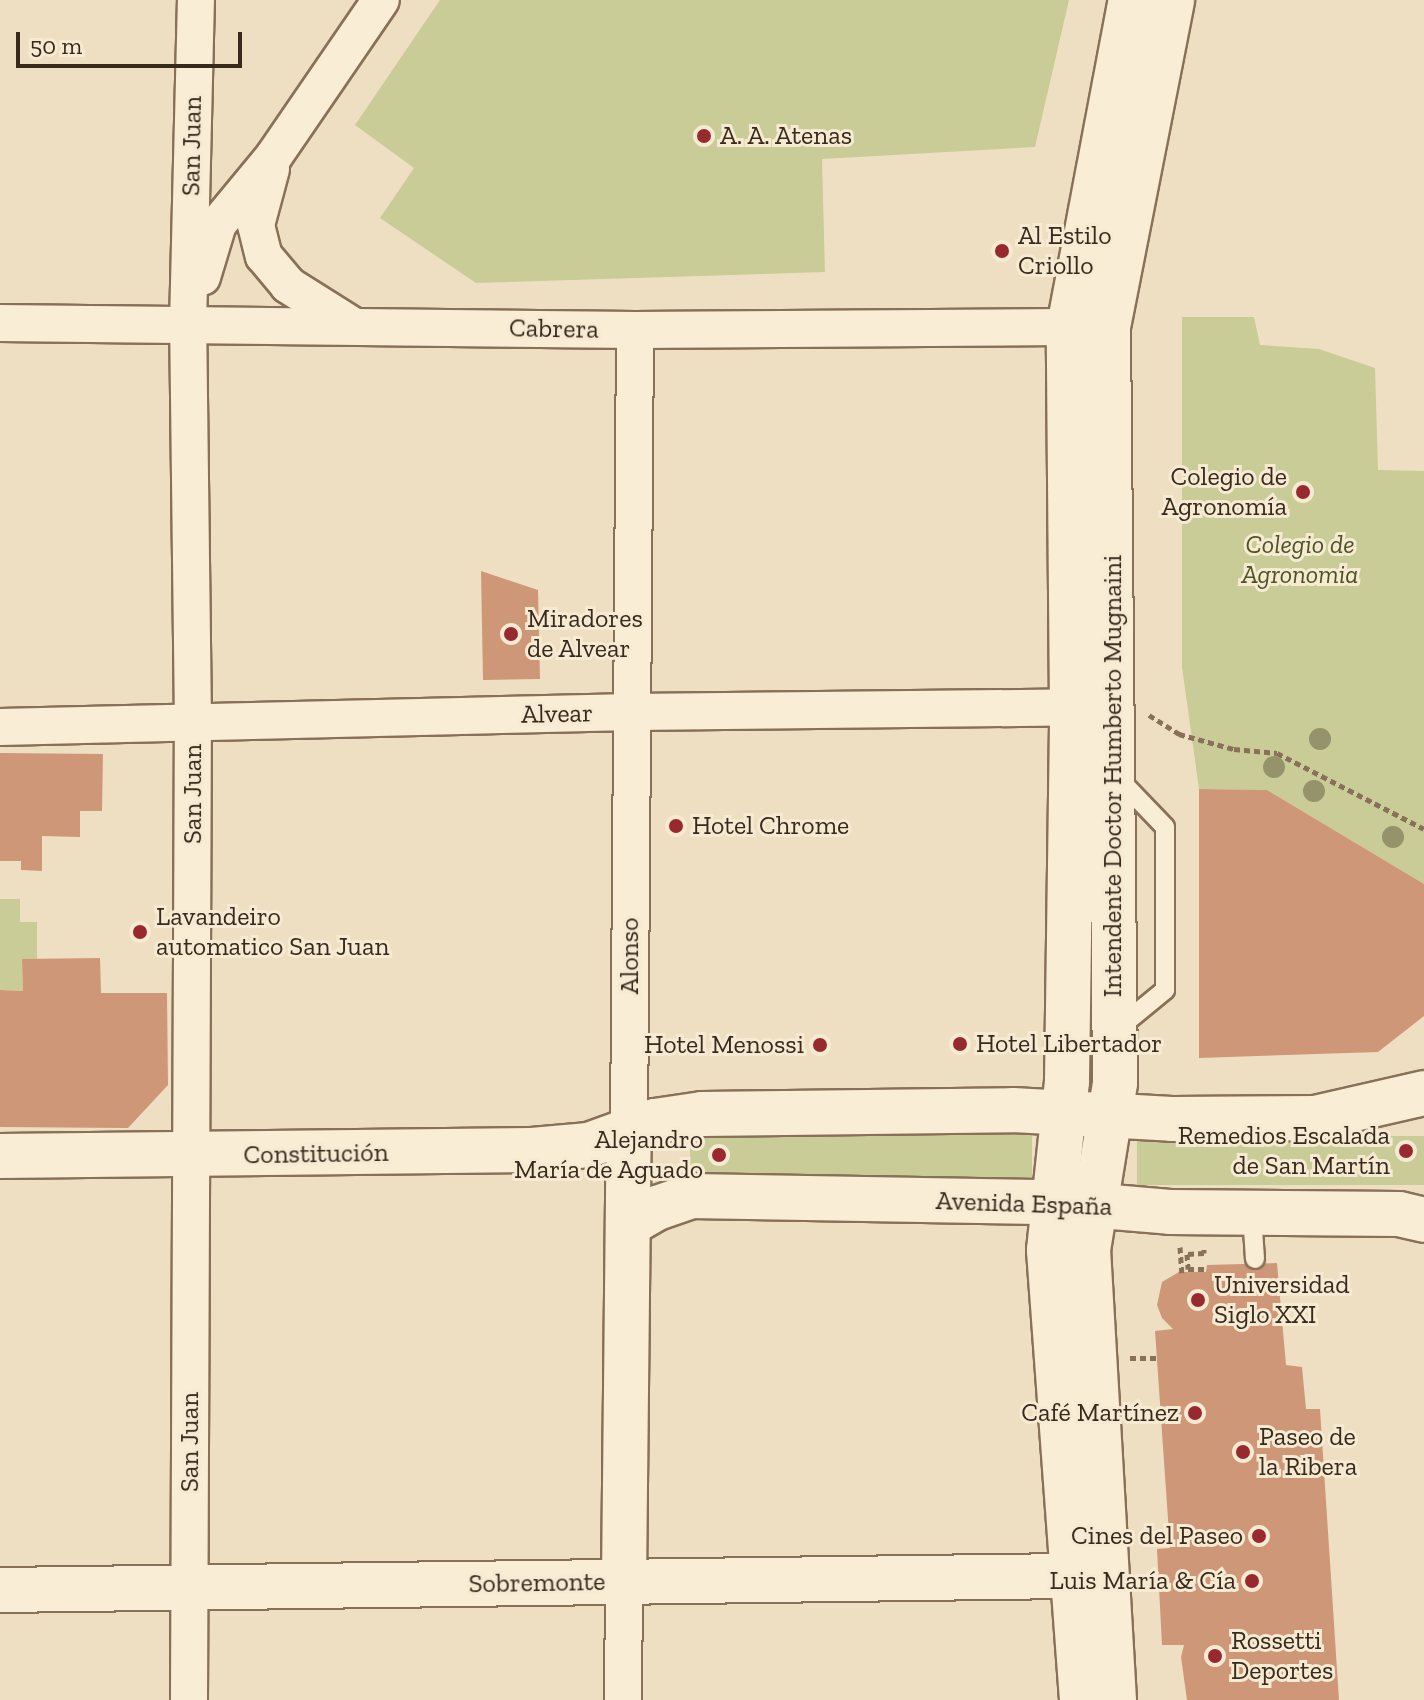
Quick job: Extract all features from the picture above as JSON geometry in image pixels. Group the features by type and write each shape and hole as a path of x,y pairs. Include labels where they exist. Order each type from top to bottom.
{"main road":[{"name":"Intendente Doctor Humberto Mugnaini","path":"1082,1700 1049,1250 1052,1202 1066,1113 1093,707 1089,327 1131,0"},
{"name":"Intendente Doctor Humberto Mugnaini","path":"1089,327 1172,0"},
{"name":"Intendente Doctor Humberto Mugnaini","path":"1093,707 1114,774 1115,1032 1112,1116 1088,1250 1114,1700"},
{"path":"629,1132 655,1121 702,1114 1013,1110 1112,1116 1315,1118 1398,1102 1424,1093"},
{"name":"Constitución","path":"0,1156 532,1150 589,1145 629,1132"},
{"name":"Alonso","path":"624,1581 629,1132"},
{"name":"Avenida España","path":"629,1224 657,1208 691,1196 1052,1202 1170,1212 1399,1214 1424,1220"},
{"name":"Sobremonte","path":"0,1590 1073,1576"}],"street":[{"name":"San Juan","path":"189,1700 193,723 188,325 196,0"},
{"path":"188,325 218,224 274,156 381,0"},
{"path":"274,156 256,225 264,256 288,285 355,327"},
{"name":"Cabrera","path":"0,323 635,330 1089,327"},
{"name":"Alonso","path":"629,1132 635,330"},
{"name":"Alvear","path":"0,727 632,712 1093,707"},
{"path":"623,1700 624,1581"}],"lane":[{"path":"1252,1211 1255,1259"}],"path":[{"path":"1093,707 1141,710 1179,734 1234,749 1277,753 1424,829"},
{"path":"1204,1253 1187,1254 1188,1269 1206,1269"}],"green space":[{"name":"A. A. Atenas","path":"440,0 1069,0 1035,147 822,159 825,272 476,283 380,218 414,168 355,125"},
{"name":"Colegio de Agronomia","path":"1182,317 1254,317 1260,345 1319,349 1375,368 1378,470 1424,471 1424,884 1267,790 1199,789 1182,667"},
{"path":"0,899 20,899 20,922 37,922 37,959 22,959 23,991 0,990"},
{"path":"690,1131 1032,1131 1032,1178 690,1178"},
{"path":"1137,1136 1424,1136 1424,1185 1137,1185"}],"building":[{"name":"Miradores de Alvear","path":"481,571 538,590 540,679 483,680"},
{"path":"0,753 103,754 102,811 80,811 80,837 42,836 42,871 21,870 21,861 0,861"},
{"path":"1199,789 1267,790 1424,884 1424,1016 1378,1052 1199,1058"},
{"path":"100,958 101,993 167,993 168,1085 128,1128 0,1127 0,990 23,991 22,959"},
{"name":"Paseo de la Ribera","path":"1277,1263 1286,1365 1302,1367 1306,1409 1320,1409 1339,1700 1187,1700 1181,1657 1184,1645 1162,1645 1157,1549 1170,1548 1155,1331 1173,1329 1162,1318 1157,1305 1162,1282 1179,1272 1206,1272 1207,1265"}],"place":[{"name":"A. A. Atenas","path":"704,136"},
{"name":"Al Estilo Criollo","path":"1002,251"},
{"name":"Colegio de Agronomía","path":"1303,492"},
{"name":"Miradores de Alvear","path":"511,634"},
{"name":"Hotel Chrome","path":"676,826"},
{"name":"Lavandeiro automatico San Juan","path":"140,932"},
{"name":"Hotel Libertador","path":"960,1044"},
{"name":"Hotel Menossi","path":"820,1045"},
{"name":"Remedios Escalada de San Martín","path":"1406,1151"},
{"name":"Alejandro María de Aguado","path":"719,1155"},
{"name":"Universidad Siglo XXI","path":"1198,1300"},
{"name":"Café Martínez","path":"1195,1413"},
{"name":"Paseo de la Ribera","path":"1243,1452"},
{"name":"Cines del Paseo","path":"1259,1536"},
{"name":"Luis María & Cía","path":"1252,1581"},
{"name":"Rossetti Deportes","path":"1215,1656"}]}
